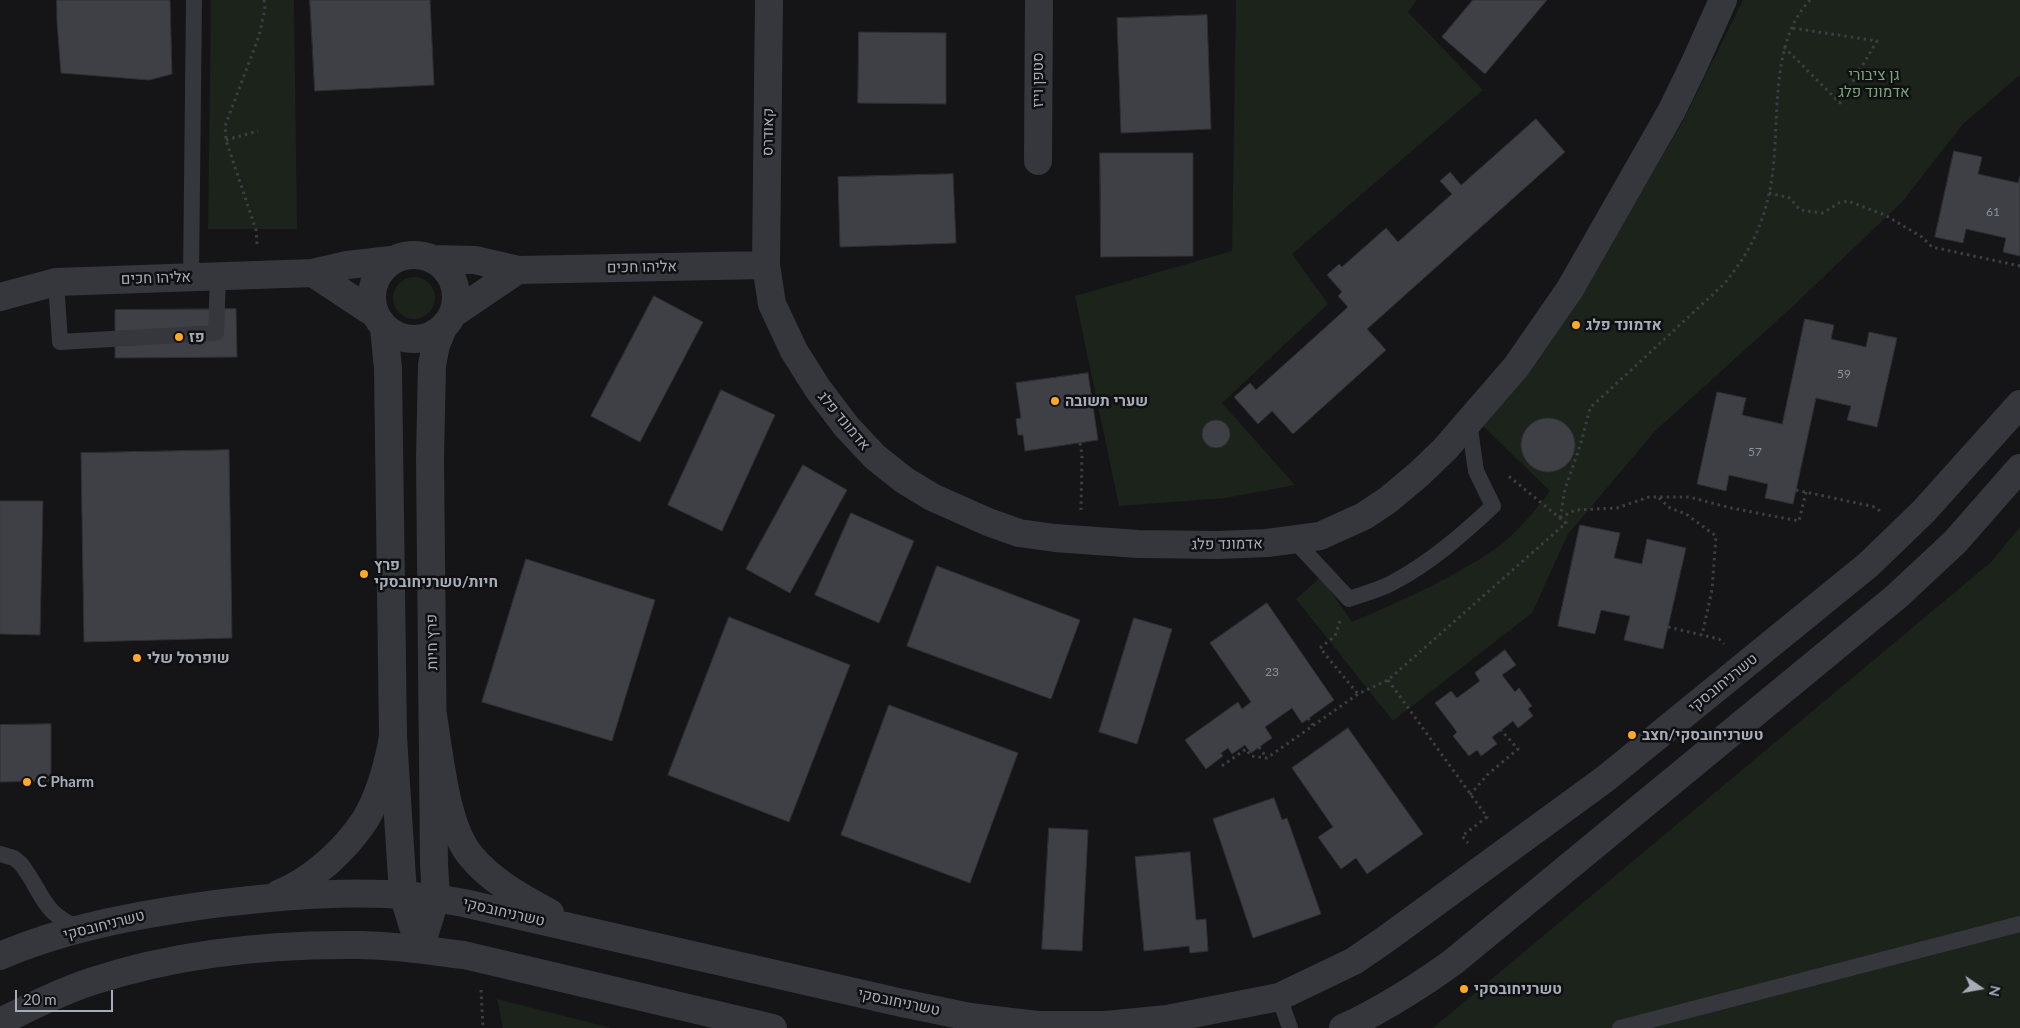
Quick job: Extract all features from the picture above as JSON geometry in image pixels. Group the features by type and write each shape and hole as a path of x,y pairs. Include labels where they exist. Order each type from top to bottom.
{"street":[{"name":"קאודרס","path":"766,265 769,0"},
{"name":"סטפן וייז","path":"1038,161 1039,0"},
{"name":"אדמונד פלג","path":"766,265 772,304 794,351 818,390 846,426 875,457 904,480 932,498 1019,533 1080,540 1138,544 1218,545 1294,540 1320,536 1364,516 1388,500 1419,474 1469,422 1516,367 1570,289 1671,112 1723,0"},
{"path":"420,949 403,894 393,737 388,482 388,368 379,321 372,300 373,283 381,270 392,260 405,255 420,255 435,259 446,269 453,280 456,296 448,321"},
{"name":"אליהו חכים","path":"435,259 475,260 518,270 766,265"},
{"name":"אליהו חכים","path":"0,297 56,282 313,273 346,265 392,260"},
{"path":"313,273 399,337 415,340 429,337 518,270"},
{"name":"פרץ חיות","path":"420,949 436,897 430,458 432,365 436,346 448,321"},
{"name":"טשרניחובסקי","path":"0,956 81,929 139,915 268,898 368,893 403,894 436,897 892,1001 1002,1022 1037,1025 1106,1025 1167,1019 1279,997 1329,974 1370,950 1428,910 1605,779 1868,565 1976,454 2020,404"},
{"path":"388,482 403,480 417,474 430,458"},
{"path":"1343,1028 1382,1010 1419,987 1453,962 1896,597 1955,542 2020,468"},
{"path":"433,716 448,800 461,838 469,854 498,882 526,900 580,929"},
{"path":"268,898 284,892 310,876 334,855 355,832 364,820 380,788 393,737"},
{"path":"0,1022 92,981 147,966 206,955 280,948 350,945 420,949 464,955 773,1028"}],"lane":[{"path":"191,277 194,0"},
{"path":"56,282 60,342 216,333 218,276"},
{"path":"1294,540 1349,599 1391,584 1430,560 1465,533 1493,506 1476,471 1469,422"},
{"path":"0,854 14,858 21,864 54,915 68,924 81,929"},
{"path":"1620,1028 2020,924"},
{"path":"1279,997 1290,1028"}],"path":[{"path":"258,275 256,230 226,140 225,121 259,36 265,9 264,0"},
{"path":"1560,518 1565,489 1581,443 1590,408 1724,284 1741,264 1755,240 1769,193 1774,154 1780,67 1784,47 1792,28 1810,0"},
{"path":"1784,47 1840,103 1877,41 1792,28"},
{"path":"226,140 258,131"},
{"path":"1769,193 1790,198 1800,210 1823,213 1839,203 1848,201 1885,215 1922,236 1932,247 2020,266"},
{"path":"1080,443 1082,455 1080,540"},
{"path":"1222,766 1246,749 1251,756 1267,758 1358,694 1388,680 1566,523 1506,474"},
{"path":"1796,490 1875,507 1902,532"},
{"path":"1560,518 1575,510 1617,508 1649,497 1689,497 1740,510 1799,521 1806,492"},
{"path":"1659,497 1670,508 1686,514 1716,536 1712,590 1702,635"},
{"path":"1668,627 1713,637"},
{"path":"1335,636 1320,648 1358,694"},
{"path":"1388,680 1487,817 1462,836 1465,840"},
{"path":"1308,718 1314,726"},
{"path":"1470,794 1487,775 1518,749 1501,730"},
{"path":"1259,747 1267,758"},
{"path":"482,1006 483,1028"}],"green space":[{"path":"211,0 294,0 297,229 208,229"},
{"path":"1236,0 1417,0 1408,12 1483,90 1292,254 1328,304 1222,403 1295,485 1225,498 1119,506 1075,296 1232,251"},
{"name":"גן ציבורי אדמונד פלג","path":"1743,0 2020,0 2020,75 1963,124 1902,202 1791,308 1655,431 1568,534 1532,613 1393,721 1296,599 1321,577 1352,622 1443,580 1495,549 1510,537 1550,491 1483,426 1571,312 1683,121"},
{"path":"410,277 418,277 429,283 435,298 429,313 418,319 410,319 399,313 393,302 393,294 399,283"},
{"path":"2020,527 2020,1028 1433,1028 1991,562"},
{"path":"497,999 611,1028 503,1028"}],"building":[{"path":"57,0 170,0 172,74 149,80 61,73"},
{"path":"310,0 430,0 434,85 315,91"},
{"path":"1473,0 1547,0 1485,74 1442,37"},
{"path":"1207,15 1211,129 1121,133 1117,18"},
{"path":"859,32 946,33 946,104 858,103"},
{"path":"1536,119 1565,152 1367,329 1386,350 1293,434 1272,411 1258,424 1234,397 1250,383 1256,390 1348,307 1338,296 1342,292 1327,275 1339,264 1342,267 1386,228 1398,242 1452,194 1440,181 1450,172 1461,185"},
{"path":"1954,151 1982,157 1978,174 2018,183 2020,176 2020,256 2003,252 2006,238 1966,229 1963,243 1935,237"},
{"path":"1100,153 1193,153 1193,256 1101,257"},
{"path":"953,174 956,243 840,247 838,177"},
{"path":"654,296 703,322 640,442 591,416"},
{"path":"236,309 237,357 115,358 115,310"},
{"path":"1805,319 1834,325 1831,339 1866,347 1869,332 1897,338 1877,427 1847,420 1851,406 1816,398 1793,504 1765,498 1768,484 1729,475 1726,491 1697,484 1717,392 1746,398 1742,415 1782,424"},
{"name":"שערי תשובה","path":"1088,373 1098,440 1025,451 1023,435 1018,435 1016,419 1021,418 1016,383"},
{"path":"721,390 775,415 722,531 668,505"},
{"path":"1548,418 1558,420 1567,426 1573,435 1575,445 1573,455 1567,464 1558,470 1548,472 1538,470 1529,464 1523,455 1521,445 1523,435 1529,426 1538,420"},
{"path":"1216,420 1226,424 1230,434 1226,444 1216,448 1206,444 1202,434 1206,424"},
{"path":"229,450 232,638 84,642 81,453"},
{"path":"803,465 847,490 790,593 746,569"},
{"path":"0,501 43,501 40,635 0,634"},
{"path":"851,513 914,541 879,623 815,595"},
{"path":"1580,525 1620,533 1614,558 1642,564 1647,539 1686,548 1663,649 1624,640 1630,616 1601,610 1595,634 1558,626"},
{"path":"526,559 655,600 612,741 482,702"},
{"path":"937,566 1080,620 1051,699 907,646"},
{"path":"1267,603 1334,700 1302,723 1292,708 1265,727 1272,738 1251,753 1245,745 1232,754 1228,748 1221,753 1223,756 1206,769 1185,740 1238,702 1242,709 1251,702 1210,643"},
{"path":"729,617 850,665 789,822 668,775"},
{"path":"1134,618 1172,629 1137,744 1099,732"},
{"path":"1505,650 1516,665 1502,675 1515,692 1519,688 1532,706 1528,709 1533,716 1518,728 1513,721 1492,737 1497,744 1481,756 1477,750 1469,756 1453,736 1457,732 1435,703 1451,691 1457,698 1480,681 1475,673"},
{"path":"889,705 1018,753 970,883 841,835"},
{"path":"51,724 51,781 0,782 0,725"},
{"path":"1348,728 1423,834 1367,874 1356,858 1341,869 1318,837 1333,827 1292,768"},
{"path":"1274,798 1282,820 1287,818 1321,914 1253,938 1213,819"},
{"path":"1049,828 1088,830 1082,951 1042,949"},
{"path":"1190,852 1196,920 1206,919 1208,951 1190,953 1189,946 1144,951 1135,857"}],"place":[{"name":"אדמונד פלג","path":"1576,325"},
{"name":"פז","path":"179,337"},
{"name":"שערי תשובה","path":"1055,401"},
{"name":"פרץ חיות/טשרניחובסקי","path":"364,574"},
{"name":"שופרסל שלי","path":"137,658"},
{"name":"טשרניחובסקי/חצב","path":"1632,735"},
{"name":"C Pharm","path":"27,782"},
{"name":"טשרניחובסקי","path":"1464,989"}]}
